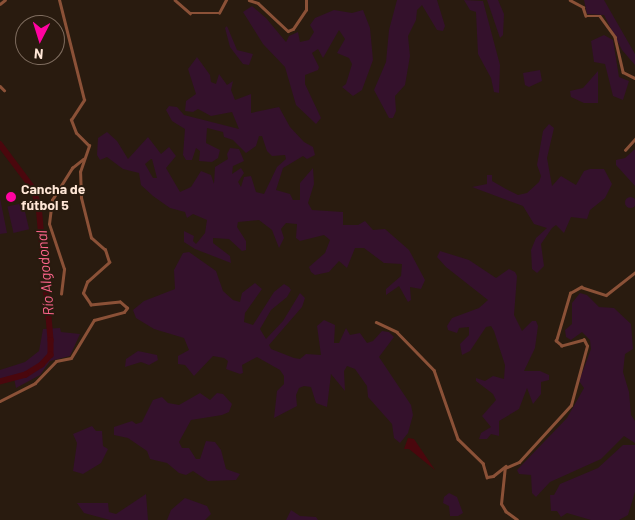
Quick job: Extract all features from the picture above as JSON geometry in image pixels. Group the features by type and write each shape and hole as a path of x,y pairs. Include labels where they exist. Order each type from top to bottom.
{"street":[{"path":"0,4 5,0"},
{"path":"0,401 35,383 56,362 71,358 94,320 127,310 126,305 120,302 91,305 83,293 86,282 109,262 105,250 93,242 80,190 83,160 89,146 76,133 71,120 84,100 59,0"},
{"path":"175,0 190,13 219,13 226,0"},
{"path":"249,0 258,3 288,30 293,29 306,10 306,0"},
{"path":"570,0 583,7 586,16 600,16 615,37 622,72 635,78"},
{"path":"0,86 4,90"},
{"path":"625,150 635,139"},
{"path":"61,294 64,269 49,224 52,200 72,168 83,160"},
{"path":"376,322 397,332 434,370 458,439 483,463 487,476 493,476 507,466 518,462 546,434 574,400 576,378 586,342 562,346 556,341 570,293 581,287 606,295 635,272"},
{"path":"507,466 500,490 501,504 517,520"}],"shaded area":[{"path":"397,0 437,0 445,26 443,31 437,30 422,5 417,10 416,20 408,36 410,56 405,85 395,96 396,111 393,118 389,118 374,90 386,62 389,30"},
{"path":"464,0 483,1 500,65 499,93 494,92 491,78 478,54 476,12 470,10"},
{"path":"487,0 498,0 504,14 503,35 500,38"},
{"path":"584,0 604,0 635,54 635,65 622,50 604,15 587,14"},
{"path":"252,6 266,18 286,42 289,36 298,32 300,42 309,40 314,32 310,25 315,18 334,10 352,13 363,10 370,28 373,60 362,90 353,96 342,87 346,84 352,64 349,58 337,53 345,39 339,30 323,58 318,49 312,53 319,67 318,70 305,75 305,84 321,118 316,124 296,105 285,67 263,44 243,12"},
{"path":"227,26 237,50 253,54 249,65 243,64 230,47 225,28"},
{"path":"604,35 613,40 619,77 629,81 623,100 613,96 605,64 594,62 591,41"},
{"path":"197,57 210,75 211,82 216,84 219,74 227,85 233,81 231,90 235,100 251,94 251,113 279,107 290,127 304,142 313,147 315,155 307,159 303,156 283,168 276,190 290,194 293,200 300,200 300,183 313,168 314,184 308,203 312,210 343,212 343,225 358,225 365,221 373,230 385,229 409,250 425,280 421,289 410,287 411,300 408,302 399,286 386,295 386,289 401,276 402,264 384,263 364,248 355,248 347,268 339,261 329,272 315,275 309,267 325,253 330,240 324,235 300,241 296,238 297,224 286,223 281,229 284,238 279,248 272,230 259,220 238,222 237,227 246,241 246,250 242,251 229,239 213,238 213,243 230,256 231,263 195,249 184,242 184,231 194,236 193,241 196,244 205,233 207,220 193,214 187,218 185,212 170,208 141,185 139,173 123,169 107,157 100,160 97,155 98,138 107,132 117,141 128,159 148,137 161,154 169,147 176,156 166,168 180,192 191,187 201,171 211,175 214,184 215,167 228,159 227,154 230,148 239,149 244,161 233,166 232,174 241,168 244,173 238,182 241,187 244,177 251,176 256,192 264,194 277,167 286,159 285,155 272,156 267,151 262,136 259,136 256,146 246,153 233,140 224,137 223,132 207,128 206,143 220,150 218,158 212,162 199,161 200,151 196,148 192,160 186,160 183,155 185,129 172,121 166,110 169,106 177,107 184,115 239,129 232,112 211,116 198,109 193,112 185,111 186,101 196,94 188,69","holes":["152,159 157,178 153,178 145,164"]},
{"path":"540,70 542,81 529,87 525,85 523,73"},
{"path":"598,71 598,103 584,103 571,97 570,91 583,88"},
{"path":"549,124 554,128 547,158 552,186 561,176 576,185 584,171 590,169 604,169 612,184 605,198 590,210 587,219 571,217 564,233 556,225 552,228 541,244 544,266 537,273 532,269 531,250 536,238 547,228 534,224 523,206 472,187 487,184 487,175 492,175 492,181 506,189 518,195 527,193 539,182 541,176 537,165 543,131"},
{"path":"635,149 635,186 616,165 616,160 625,158"},
{"name":"Cancha de fútbol 5","path":"13,191 16,192 16,202 9,203 6,202 5,195 6,192"},
{"path":"630,196 636,202 630,208 624,202"},
{"path":"0,198 7,233 0,234"},
{"path":"23,203 29,229 13,233 7,207"},
{"path":"440,251 469,260 496,278 509,269 515,272 517,276 514,315 522,331 532,321 536,321 538,326 535,348 524,371 540,371 549,375 549,380 541,382 541,394 533,404 527,388 519,409 499,421 499,436 491,434 487,439 479,439 481,433 491,427 482,416 496,400 493,394 476,381 476,378 485,381 493,376 504,379 505,365 494,331 491,326 486,327 470,351 462,355 460,344 469,335 469,327 459,328 457,333 448,330 447,326 452,318 479,308 488,300 446,267 437,257"},
{"path":"189,252 216,271 223,291 233,300 240,302 242,293 255,283 262,289 245,313 244,322 253,325 274,292 284,284 289,287 291,290 287,297 271,310 260,329 266,339 283,321 300,293 305,298 302,307 269,345 271,349 300,359 306,354 321,355 317,326 324,320 335,325 334,343 339,343 346,328 350,335 360,333 367,343 373,341 382,331 389,332 394,337 379,357 411,405 413,415 408,433 400,443 394,438 392,424 368,397 367,386 355,369 347,366 344,371 345,391 331,374 327,407 316,403 311,387 304,386 299,388 296,395 297,406 274,418 277,391 284,384 284,376 280,370 257,357 242,365 243,373 240,374 226,369 228,361 224,358 213,356 194,376 185,365 178,364 178,356 189,350 184,338 154,329 136,318 133,310 144,301 175,289 174,270 183,253"},
{"path":"580,293 587,295 599,307 614,308 631,324 633,349 625,354 623,372 629,392 631,415 635,421 635,443 624,436 601,459 550,482 536,497 532,493 531,475 519,474 517,470 567,418 584,388 579,381 591,349 590,340 582,332 571,340 566,337 565,330 572,324 572,303"},
{"path":"60,328 61,332 80,334 70,356 50,361 40,375 16,388 14,378 0,380 0,370 25,362 39,351 43,329"},
{"path":"138,351 157,355 158,360 149,365 141,362 125,367 126,359"},
{"path":"200,393 210,400 217,393 223,394 232,404 229,412 191,420 179,442 182,448 189,448 196,459 200,459 206,441 215,442 221,450 226,469 240,474 236,480 208,481 193,471 186,475 179,473 167,463 150,459 147,451 128,438 114,435 114,427 132,421 136,424 142,422 153,400 162,397 168,403 179,405"},
{"path":"92,426 96,431 102,431 103,446 108,449 101,463 83,474 73,471 77,443 73,434"},
{"path":"408,438 414,439 435,470 409,449 404,449"},
{"path":"623,445 635,445 635,492 628,515 619,520 591,520 567,513 561,517 557,511 551,511 550,495 554,495 560,484 598,468"},
{"path":"449,493 457,497 463,513 458,516 450,516 449,506 443,503 444,497"},
{"path":"146,494 148,520 110,520 84,513 77,503 108,503 109,512 116,514"},
{"path":"185,498 207,506 211,514 205,520 167,520 171,510"},
{"path":"291,510 300,516 316,517 318,520 286,520"}],"waterway":[{"name":"Río Algodonal","path":"0,144 33,188 39,205 51,340 51,355 42,365 26,375 0,382"}],"place":[{"name":"Cancha de fútbol 5","path":"11,197"}]}
